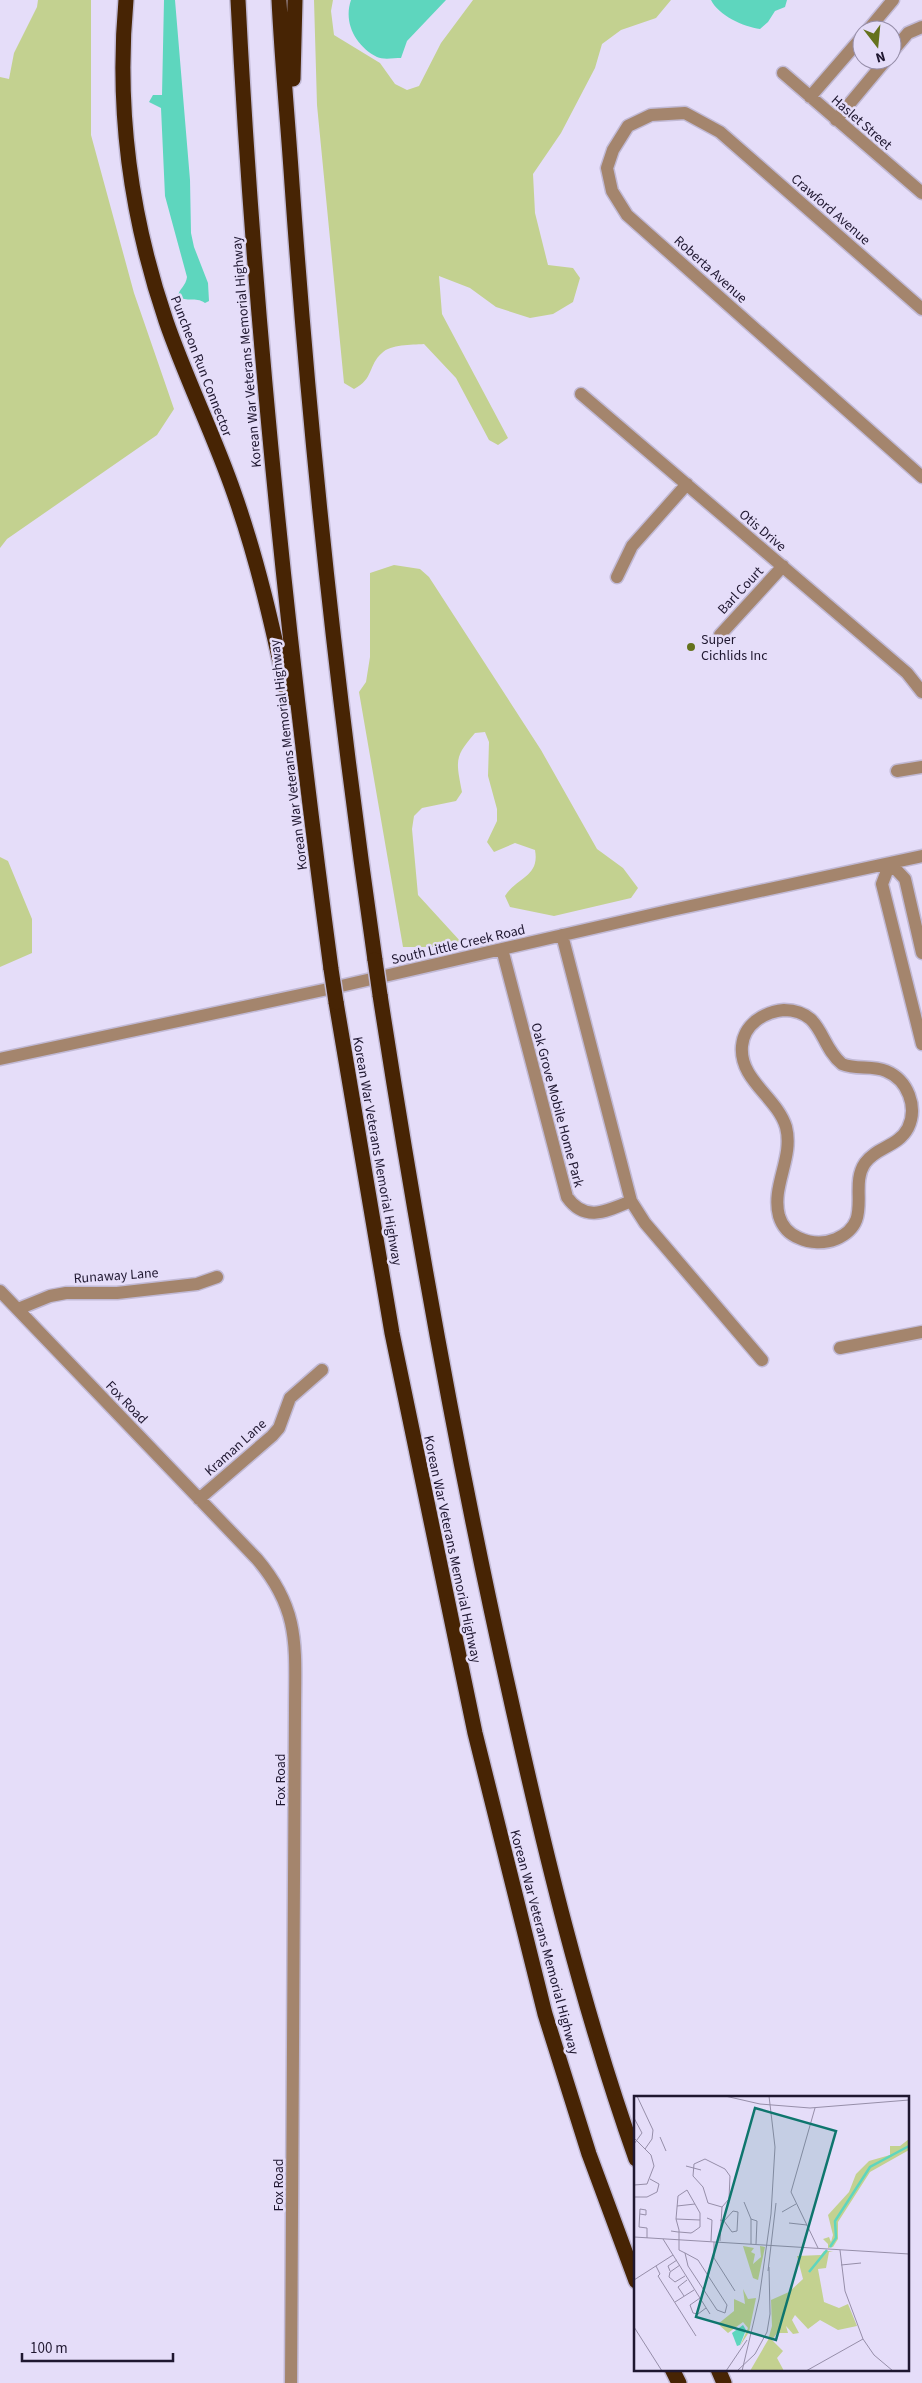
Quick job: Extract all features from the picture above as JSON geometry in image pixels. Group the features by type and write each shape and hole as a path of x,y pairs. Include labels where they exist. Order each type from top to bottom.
{"highway":[{"name":"Puncheon Run Connector","path":"126,0 123,49 125,117 132,183 141,233 166,322 228,476 256,561 270,613 308,795"},
{"name":"Korean War Veterans Memorial Highway","path":"238,0 262,362 281,562 308,795 336,1002 394,1342 475,1733 512,1890 550,2032 588,2154 634,2276"},
{"name":"Korean War Veterans Memorial Highway","path":"279,0 305,372 322,547 344,733 401,1135 436,1327 499,1647 582,1990 634,2153"},
{"path":"291,173 295,0"},
{"path":"672,2370 679,2383"},
{"path":"718,2370 724,2383"}],"street":[{"path":"876,20 893,0"},
{"path":"902,40 908,33 922,28"},
{"path":"810,97 852,48"},
{"path":"836,120 878,70"},
{"name":"Haslet Street","path":"783,74 922,193"},
{"name":"Roberta Avenue","path":"720,132 684,113 652,115 628,126 613,150 607,168 612,192 628,215 922,477"},
{"name":"Crawford Avenue","path":"720,132 922,309"},
{"name":"Otis Drive","path":"581,394 908,673 922,692"},
{"path":"617,577 632,546 687,484"},
{"name":"Barl Court","path":"720,635 783,566"},
{"path":"897,771 922,767"},
{"name":"South Little Creek Road","path":"0,1059 320,991 562,935 922,856"},
{"path":"922,953 905,879 890,863 882,884 922,1044"},
{"path":"562,935 631,1201 645,1223 762,1360"},
{"name":"Oak Grove Mobile Home Park","path":"502,949 567,1197 578,1210 588,1213 611,1209 631,1201"},
{"path":"784,1010 802,1013 820,1029 831,1052 842,1064 886,1071 894,1076 916,1100 905,1132 894,1144 872,1156 862,1167 859,1180 859,1210 852,1226 846,1233 830,1241 813,1242 797,1237 784,1226 778,1209 778,1192 788,1147 786,1127 779,1110 755,1082 745,1065 742,1054 744,1036 749,1028 764,1014 784,1010"},
{"name":"Runaway Lane","path":"18,1309 50,1296 117,1293 197,1284 217,1277"},
{"name":"Fox Road","path":"0,1290 257,1559 278,1586 289,1612 294,1641 291,2383"},
{"path":"840,1348 922,1332"},
{"name":"Kraman Lane","path":"199,1499 272,1436 279,1428 290,1398 322,1370"}],"shaded area":[{"path":"38,0 91,0 91,135 134,293 174,409 157,435 7,539 0,548 0,77 9,79 14,53 37,7"},
{"path":"164,0 175,0 190,180 191,233 194,247 208,283 209,301 205,303 178,296 187,277 165,196 161,108 149,102 153,95 162,95"},
{"path":"314,0 333,0 331,11 334,35 380,63 395,84 407,90 419,86 441,43 473,0 671,0 656,18 621,30 602,44 595,68 561,133 533,174 535,213 548,265 573,268 580,278 573,302 553,314 530,318 496,307 470,288 439,276 442,314 508,438 498,445 489,440 456,378 424,344 386,350 375,362 365,381 360,385 354,389 344,383 317,105"},
{"path":"351,0 446,0 407,41 401,58 385,59 377,57 357,40 350,25 349,9"},
{"path":"711,0 787,0 785,7 775,11 768,22 760,29 747,26 725,15 719,11"},
{"path":"394,565 420,569 429,577 541,750 597,849 623,868 638,888 631,898 554,916 510,907 505,896 531,871 536,859 535,850 515,843 494,852 487,842 497,821 497,809 488,776 489,742 485,732 475,733 463,748 458,760 462,792 456,801 422,808 414,816 412,829 418,895 461,942 450,947 403,947 359,692 366,682 370,657 370,573"},
{"path":"0,857 8,861 32,919 32,953 0,967"}],"place":[{"name":"Super Cichlids Inc","path":"691,647"}]}
